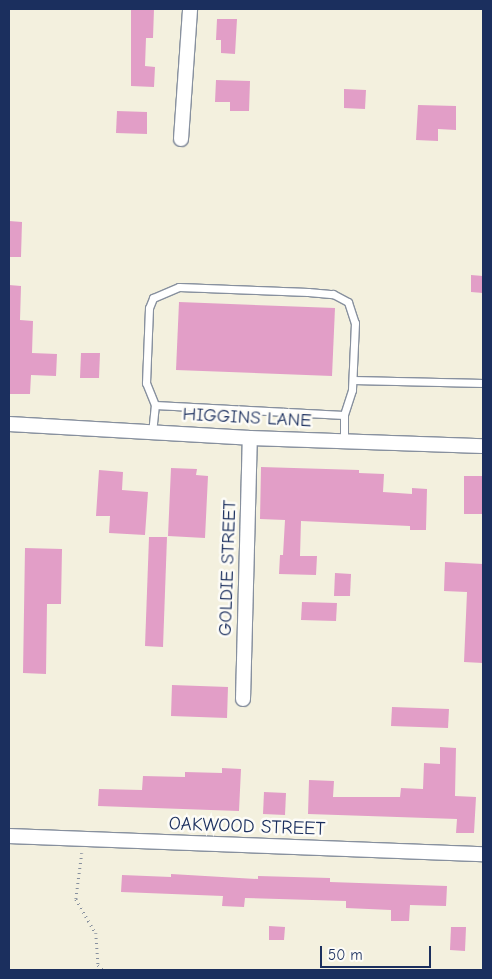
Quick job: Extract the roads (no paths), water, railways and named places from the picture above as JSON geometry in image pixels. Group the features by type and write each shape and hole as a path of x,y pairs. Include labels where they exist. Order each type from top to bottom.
{"street":[{"path":"181,139 190,9"},
{"name":"HIGGINS LANE","path":"9,424 250,438 483,446"},
{"name":"GOLDIE STREET","path":"243,699 250,438"},
{"name":"OAKWOOD STREET","path":"9,836 483,854"}],"lane":[{"path":"152,433 155,406 146,383 149,308 153,298 179,287 333,294 348,302 354,323 352,390 344,415 344,441"},
{"path":"352,380 483,383"},
{"path":"155,406 344,415"}]}
